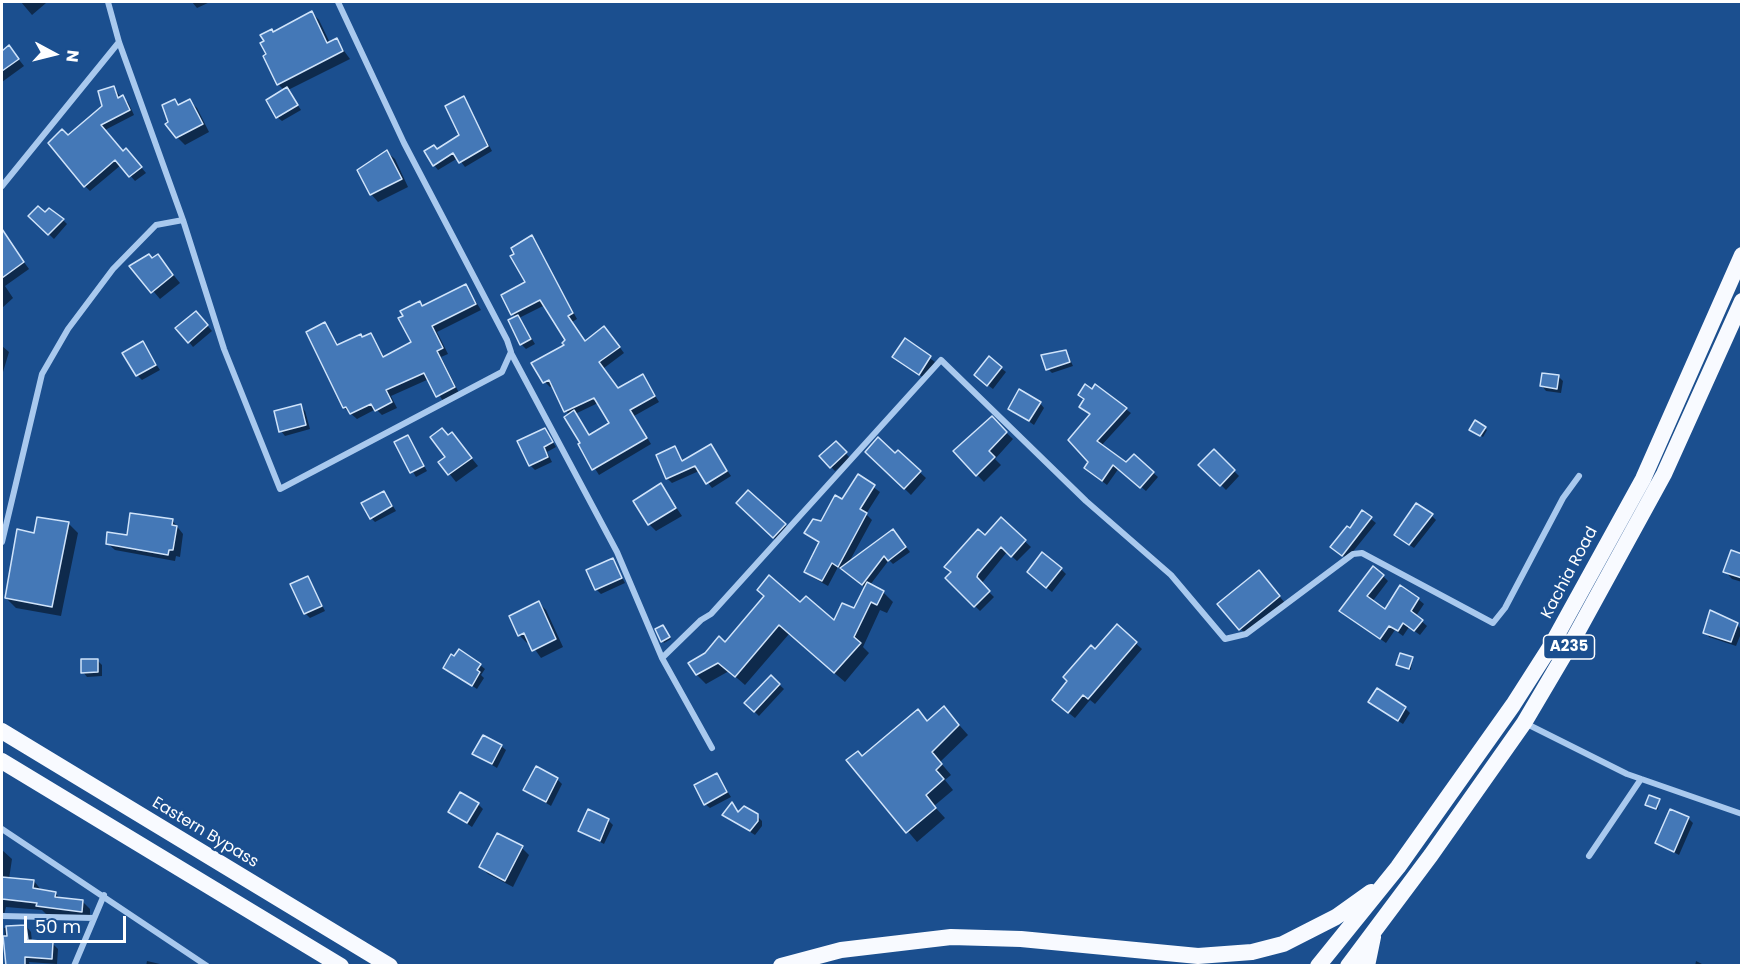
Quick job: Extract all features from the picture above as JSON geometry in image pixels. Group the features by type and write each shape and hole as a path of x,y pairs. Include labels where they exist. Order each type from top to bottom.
{"highway":[{"name":"Kachia Road","path":"1318,966 1394,872 1513,705 1552,644 1642,479 1742,255"},
{"name":"A235","path":"1348,966 1414,879 1524,723 1637,527 1690,420 1742,301"},
{"name":"Eastern Bypass","path":"2,731 390,966"},
{"path":"2,761 341,966"},
{"path":"781,966 841,950 951,937 1021,939 1198,956 1252,952 1283,944 1336,917 1394,872 1414,879"},
{"path":"1367,966 1373,934"}],"street":[{"path":"108,2 119,42 183,220 224,349 280,489 502,372 511,352"},
{"path":"338,2 404,143 617,552 662,658 712,748"},
{"path":"2,186 119,42"},
{"path":"2,542 42,374 68,328 113,269 156,225 183,220"},
{"path":"662,658 700,620 711,614 941,360 1086,501 1171,575 1225,639 1246,634 1353,554 1362,553 1493,623 1505,608 1563,498 1579,476"},
{"path":"1524,723 1641,779 1742,814"},
{"path":"1589,856 1641,779"},
{"path":"2,828 104,894 207,966"},
{"path":"74,966 104,894"},
{"path":"2,916 94,918"}],"building":[{"path":"312,11 327,43 337,38 343,51 277,85 263,56 266,54 260,43 264,41 260,35 272,29 273,32"},
{"path":"9,45 19,59 2,71 2,51"},
{"path":"114,86 118,98 123,95 130,110 101,125 123,151 126,148 142,167 129,177 115,160 84,187 48,143 62,129 68,135 102,106 98,91"},
{"path":"287,87 298,105 276,118 266,100"},
{"path":"464,96 488,146 459,163 453,153 433,166 424,151 434,145 437,149 459,135 445,106"},
{"path":"175,99 178,105 190,99 203,124 176,138 165,124 168,122 162,105"},
{"path":"387,150 402,179 370,195 357,170"},
{"path":"38,206 45,212 49,208 64,219 48,235 28,216"},
{"path":"2,229 24,262 2,278"},
{"path":"532,235 573,313 568,316 585,341 604,326 620,347 599,362 618,388 643,374 655,396 630,410 647,438 592,470 578,444 580,443 564,417 574,410 589,435 609,423 594,398 564,412 549,380 543,383 531,363 564,345 562,343 565,340 540,300 511,315 501,295 525,282 510,256 514,254 511,248"},
{"path":"149,254 152,258 158,254 173,275 151,293 129,266"},
{"path":"466,284 476,304 432,326 443,348 437,351 455,387 436,397 424,373 386,390 392,402 375,411 371,404 350,414 346,407 343,408 306,332 325,322 337,345 361,334 362,337 371,333 383,357 411,342 398,318 403,316 400,311 420,301 422,306"},
{"path":"196,311 208,325 188,343 175,328"},
{"path":"518,315 531,339 520,345 508,320"},
{"path":"905,338 931,356 919,375 892,357"},
{"path":"143,341 156,365 136,376 122,353"},
{"path":"1066,350 1070,362 1046,370 1041,355"},
{"path":"989,356 1002,367 987,386 974,375"},
{"path":"1542,373 1559,375 1557,389 1540,386"},
{"path":"1085,384 1092,389 1095,384 1127,408 1097,441 1126,462 1134,454 1154,472 1140,488 1113,465 1102,481 1084,468 1088,462 1068,440 1090,414 1079,407 1084,399 1078,395"},
{"path":"1019,389 1041,402 1029,421 1008,409"},
{"path":"301,404 306,425 279,432 274,411"},
{"path":"992,416 1007,432 989,451 995,457 976,476 953,451"},
{"path":"1475,420 1486,427 1480,436 1469,430"},
{"path":"442,428 448,435 452,432 472,458 448,475 438,462 445,457 430,437"},
{"path":"545,428 553,442 544,447 548,457 529,466 517,441"},
{"path":"408,435 424,466 410,473 394,442"},
{"path":"878,437 895,453 898,450 921,471 904,489 865,452"},
{"path":"836,441 847,452 830,468 819,456"},
{"path":"711,444 727,471 706,484 695,466 666,479 656,455 675,446 682,461"},
{"path":"1214,449 1235,470 1220,486 1198,465"},
{"path":"858,474 875,485 860,509 867,513 838,567 832,563 822,581 804,572 819,542 804,533 813,519 821,521 835,495 842,499"},
{"path":"661,483 676,508 648,525 633,501"},
{"path":"748,490 786,524 773,538 736,503"},
{"path":"384,491 392,506 370,519 361,503"},
{"path":"1416,503 1433,514 1409,545 1394,535"},
{"path":"1362,510 1372,517 1342,556 1330,547 1347,526 1350,528"},
{"path":"130,513 173,519 172,525 177,526 173,550 169,550 168,555 106,544 107,532 127,535"},
{"path":"37,517 69,522 52,607 5,598 17,529 34,533"},
{"path":"1001,517 1026,540 1011,557 1001,547 978,574 977,577 990,591 974,607 945,578 951,572 944,567 978,529 985,535"},
{"path":"893,529 906,547 888,561 884,556 862,585 840,568"},
{"path":"1731,550 1742,554 1742,578 1723,572"},
{"path":"1042,552 1062,568 1046,588 1027,572"},
{"path":"613,558 622,578 595,590 586,570"},
{"path":"1373,566 1384,575 1367,596 1385,609 1400,585 1419,598 1411,611 1423,620 1414,631 1403,623 1398,631 1389,626 1380,639 1339,611"},
{"path":"1259,570 1280,596 1239,630 1217,604"},
{"path":"769,575 800,602 806,596 834,620 842,603 854,608 867,582 884,591 877,605 871,602 854,637 861,643 834,673 779,625 735,677 718,663 696,675 688,663 705,653 719,636 725,642 764,596 757,590"},
{"path":"308,576 322,606 304,614 290,584"},
{"path":"539,601 556,639 532,651 524,633 518,636 509,616"},
{"path":"1710,610 1738,623 1731,642 1703,633"},
{"path":"1117,624 1137,642 1088,699 1083,695 1068,713 1052,700 1067,681 1063,677 1091,645 1095,649"},
{"path":"663,625 670,637 661,642 655,629"},
{"path":"459,649 481,664 477,670 480,672 472,686 443,668 451,654 454,656"},
{"path":"1400,653 1413,657 1409,669 1396,665"},
{"path":"81,659 98,659 98,672 81,673"},
{"path":"771,675 780,684 754,712 744,703"},
{"path":"1377,688 1406,707 1398,721 1368,702"},
{"path":"944,706 959,725 932,752 942,764 936,770 944,779 926,795 936,808 906,833 846,760 858,751 862,756 918,709 927,721"},
{"path":"483,735 502,745 492,764 472,754"},
{"path":"536,766 558,778 546,802 523,790"},
{"path":"717,773 727,792 704,805 694,785"},
{"path":"460,792 479,803 467,823 448,812"},
{"path":"1649,795 1660,799 1656,809 1645,805"},
{"path":"732,802 738,812 744,806 758,814 758,821 750,831 722,815"},
{"path":"588,809 609,819 600,841 578,831"},
{"path":"1670,809 1689,817 1674,852 1655,843"},
{"path":"497,833 523,846 505,881 479,867"},
{"path":"2,877 34,880 33,888 56,892 55,897 83,900 82,912 2,899"},
{"path":"26,925 28,940 53,942 52,959 25,957 25,966 6,966 3,936 7,936 6,926"}]}
